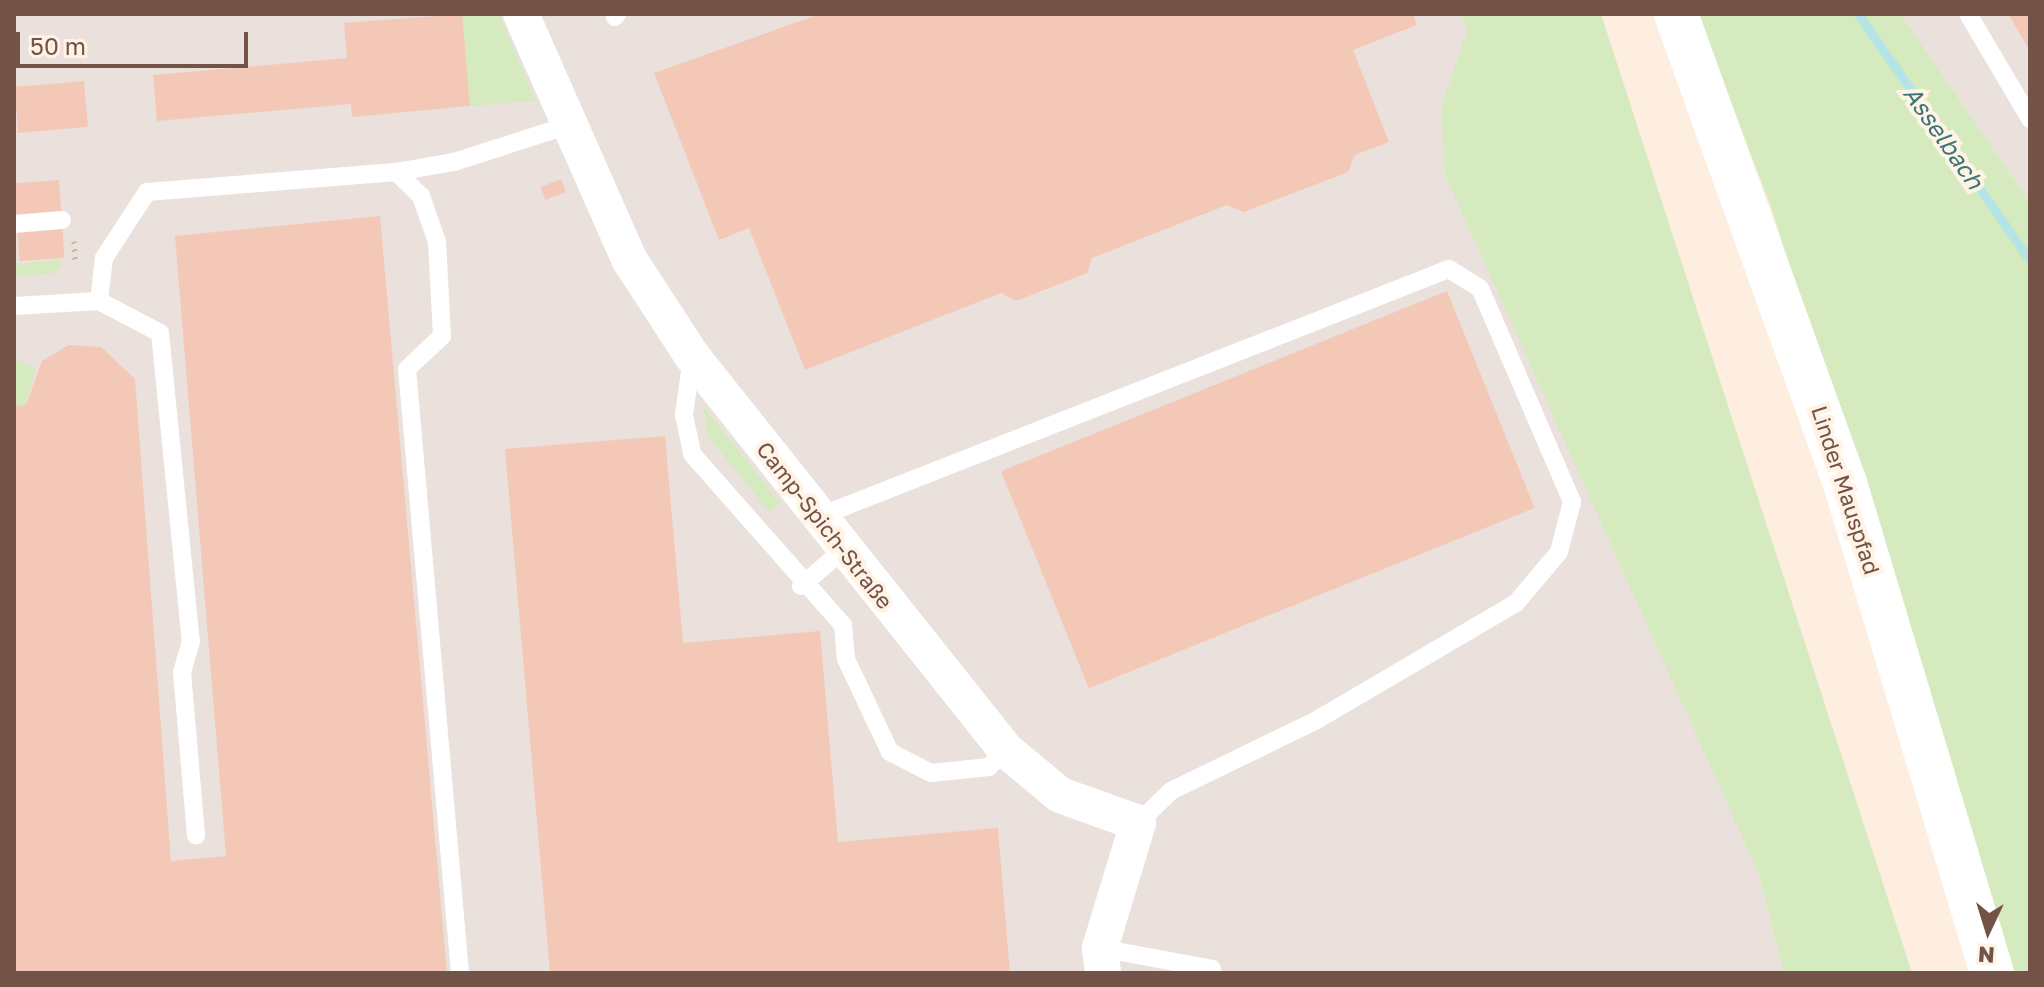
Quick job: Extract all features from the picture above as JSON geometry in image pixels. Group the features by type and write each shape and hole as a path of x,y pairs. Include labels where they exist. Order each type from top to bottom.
{"street":[{"name":"Camp-Spich-Straße","path":"521,14 629,259 692,356 842,551 1006,750 1060,795 1138,823"},
{"name":"Linder Mauspfad","path":"1676,14 1845,483 1992,973"},
{"path":"1102,960 1138,823"}],"lane":[{"path":"1968,14 2030,119"},
{"path":"99,301 104,258 147,192 396,172 454,162 569,125"},
{"path":"396,172 421,196 437,242 442,336 407,369 460,973"},
{"path":"14,224 62,220"},
{"path":"818,517 1449,269 1480,288 1572,502 1559,552 1516,603 1315,721 1171,791 1138,823"},
{"path":"14,306 99,301 160,333 191,641 182,672 196,835"},
{"path":"692,356 684,415 692,454 801,586 843,625 846,659 890,752 931,773 989,767 1006,750"},
{"path":"801,586 842,551"},
{"path":"1102,960 1212,969"}],"shaded area":[{"path":"14,14 1461,14 1467,30 1441,111 1758,872 1784,973 14,973"},
{"path":"1901,14 2030,14 2030,203 2026,197"}],"green space":[{"path":"462,14 499,14 536,101 470,106"},
{"path":"1461,14 1601,14 1912,973 1784,973 1758,872 1445,175 1441,108 1467,30"},
{"path":"1697,14 1901,14 2030,203 2030,973 2011,973 1771,207"},
{"path":"63,260 55,273 14,277 14,264"},
{"path":"14,358 36,368 26,405 14,406"},
{"path":"703,406 780,503 769,512 708,436"}],"building":[{"path":"462,14 470,106 352,117 351,104 157,121 153,75 347,58 344,23"},
{"path":"820,14 1413,14 1417,25 1353,50 1389,142 1355,155 1348,172 1244,212 1227,205 1092,258 1087,273 1016,301 1001,293 805,370 749,228 719,240 654,73"},
{"path":"2008,14 2030,14 2030,51"},
{"path":"84,81 88,127 18,133 14,87"},
{"path":"561,179 566,192 545,200 540,187"},
{"path":"59,180 64,258 20,261 14,183"},
{"path":"380,216 447,973 14,973 14,406 26,405 42,361 69,345 101,347 135,379 171,861 226,856 175,236"},
{"path":"1447,291 1535,508 1089,688 1001,471"},
{"path":"665,436 683,643 820,631 838,842 998,828 1010,973 550,973 505,449"}],"waterway":[{"name":"Asselbach","path":"1858,14 2030,261"}]}
